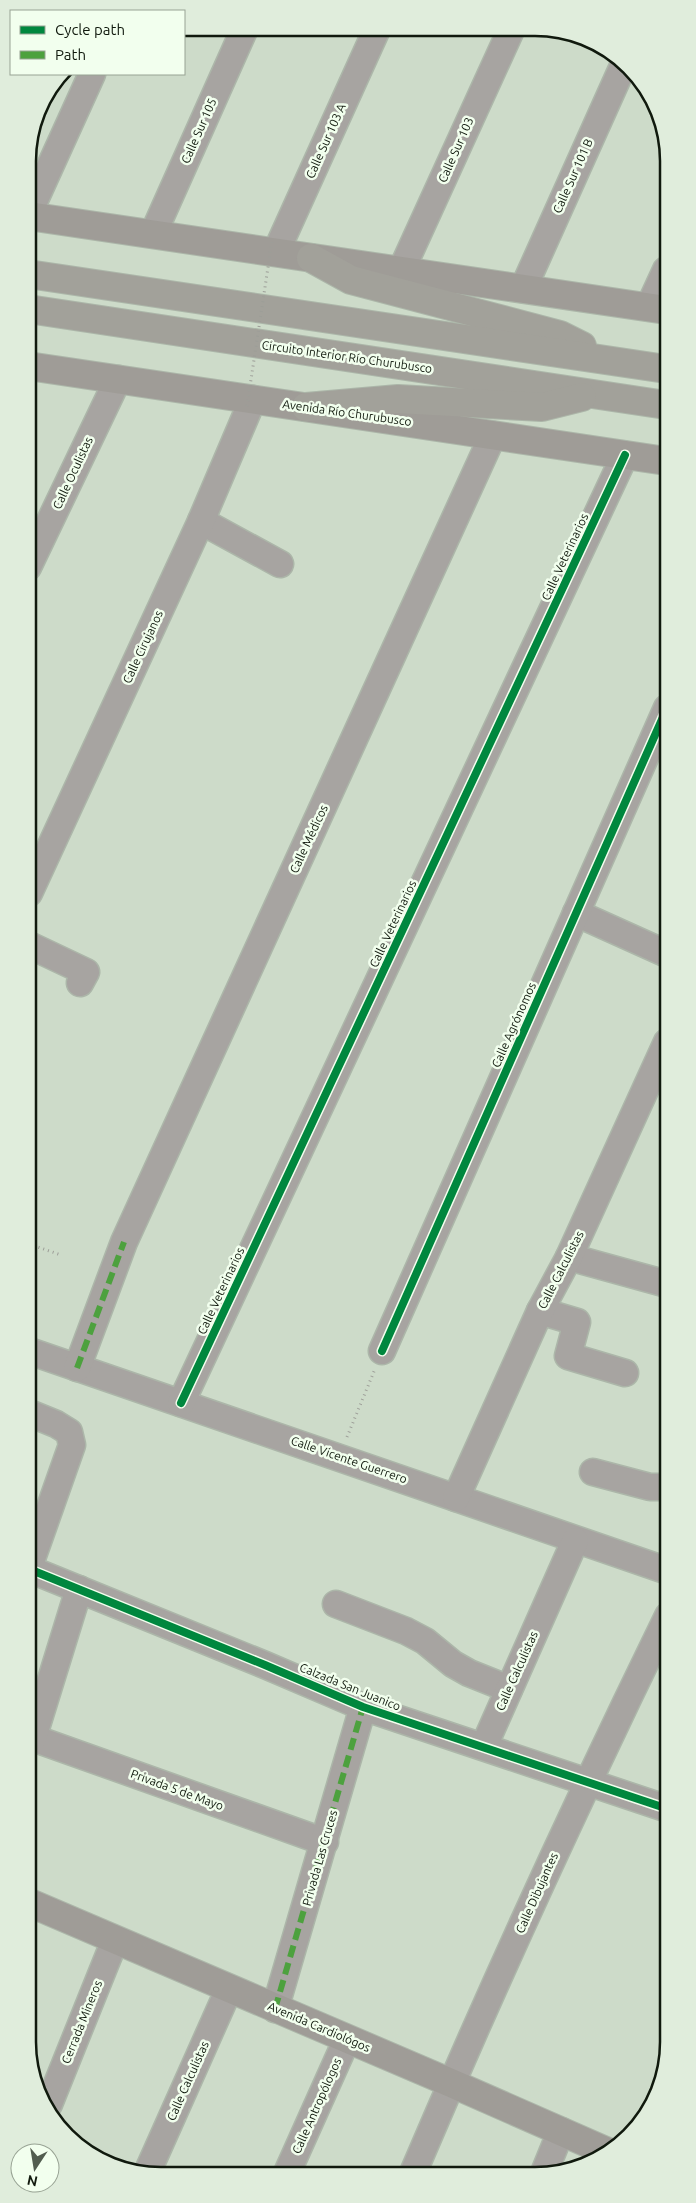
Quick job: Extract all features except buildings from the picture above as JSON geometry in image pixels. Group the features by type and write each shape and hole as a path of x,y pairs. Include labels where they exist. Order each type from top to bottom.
{"highway":[{"path":"311,258 351,280 560,335 608,360"},
{"path":"37,275 660,368"},
{"name":"Circuito Interior Río Churubusco","path":"37,310 660,404"},
{"path":"306,407 398,399 542,406 598,394"}],"main road":[{"path":"37,216 153,234 274,247 311,258 658,309"},
{"name":"Avenida Río Churubusco","path":"37,367 118,379 250,403 306,407 660,460"},
{"name":"Avenida Cardiológos","path":"36,1906 600,2148"}],"street":[{"name":"Calle Sur 103 A","path":"274,247 373,36"},
{"name":"Calle Sur 103","path":"401,271 508,36"},
{"name":"Calle Sur 105","path":"153,234 241,37"},
{"name":"Calle Sur 101 B","path":"523,289 621,71"},
{"path":"37,195 92,75"},
{"name":"Calle Oculistas","path":"37,549 118,379"},
{"name":"Calle Cirujanos","path":"37,877 201,521 250,403"},
{"name":"Calle Médicos","path":"77,1368 124,1242 493,435"},
{"name":"Calle Veterinarios","path":"181,1403 625,455"},
{"path":"201,521 280,564"},
{"name":"Calle Agrónomos","path":"382,1351 660,724"},
{"path":"576,913 660,951"},
{"path":"37,949 86,972 80,983"},
{"name":"Calle Calculistas","path":"456,1498 540,1311 569,1257 660,1058"},
{"path":"569,1257 659,1282"},
{"path":"540,1311 577,1322 568,1356 625,1373"},
{"name":"Calle Vicente Guerrero","path":"36,1354 340,1457 659,1569"},
{"path":"36,1416 69,1432 72,1445 36,1547"},
{"path":"593,1472 650,1487 659,1486"},
{"name":"Calle Calculistas","path":"484,1746 576,1541"},
{"name":"Calzada San Juanico","path":"36,1571 363,1707 484,1746 659,1807"},
{"path":"36,1725 79,1589"},
{"path":"336,1604 406,1630 425,1641 461,1669 509,1689"},
{"name":"Calle Dibujantes","path":"416,2167 451,2083 587,1782 659,1634"},
{"name":"Privada Las Cruces","path":"275,2009 363,1707"},
{"name":"Privada 5 de Mayo","path":"36,1739 325,1842"},
{"name":"Cerrada Mineros","path":"51,2100 115,1940"},
{"name":"Calle Calculistas","path":"150,2166 229,1989"},
{"name":"Calle Antropólogos","path":"290,2167 347,2039"},
{"path":"547,2165 561,2131"}],"path":[{"path":"250,403 274,247"},
{"path":"36,1247 61,1255"},
{"path":"340,1457 382,1351"}],"marked path":[{"path":"77,1368 124,1242"},
{"path":"275,2009 363,1707"}],"cycle path":[{"path":"181,1403 625,455"},
{"path":"382,1351 660,724"},
{"path":"36,1572 363,1707 659,1806"}]}
